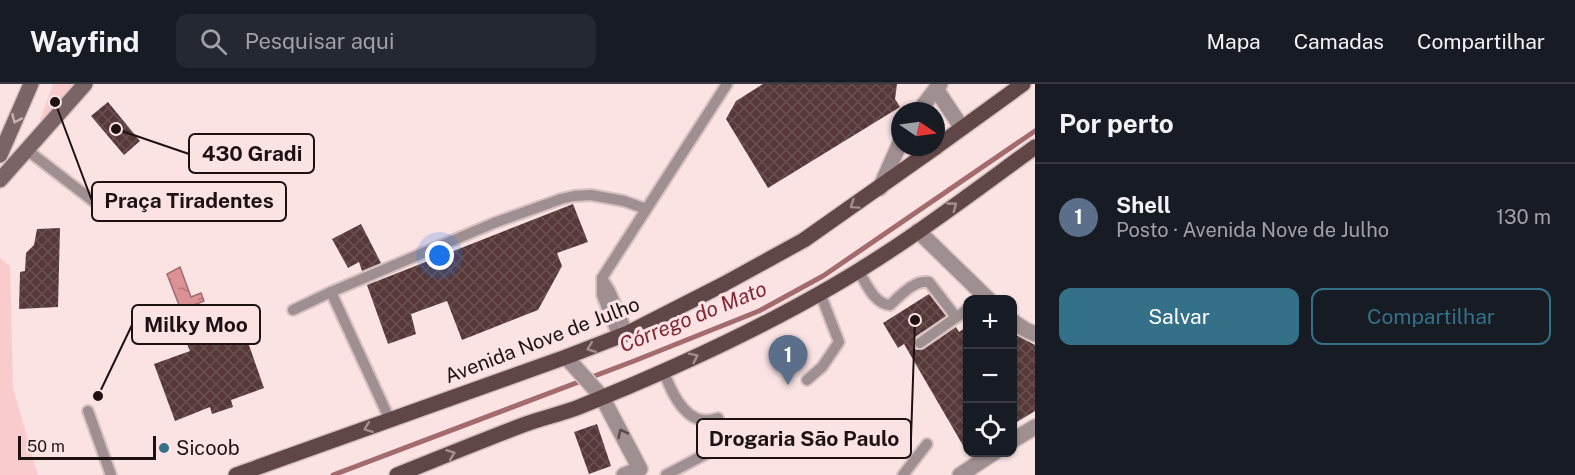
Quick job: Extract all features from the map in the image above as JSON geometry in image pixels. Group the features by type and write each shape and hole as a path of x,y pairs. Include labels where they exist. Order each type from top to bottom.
{"main road":[{"path":"0,154 31,84"},
{"path":"0,180 85,84"},
{"name":"Avenida Nove de Julho","path":"945,140 1023,84"},
{"path":"397,475 526,424 577,408 600,395 664,372 820,292 918,231 1035,147"},
{"name":"Avenida Nove de Julho","path":"236,475 623,335 804,240 924,156"}],"street":[{"path":"926,102 938,86 962,128"},
{"path":"880,188 894,156"},
{"path":"918,231 981,295"},
{"path":"1017,324 1035,334"},
{"path":"566,357 600,395 641,472 624,475"},
{"path":"1017,438 1035,427"},
{"path":"960,475 989,457"}],"lane":[{"path":"623,335 610,291 602,278 727,84"},
{"path":"27,150 97,204"},
{"path":"293,310 494,224 567,197 591,195 624,201 646,209"},
{"path":"858,270 877,300 883,304 890,304 923,280 929,282 956,317"},
{"path":"331,292 390,420"},
{"path":"807,380 822,367 839,342 820,292"},
{"path":"920,343 963,312"},
{"path":"664,372 669,386 688,413 703,420 718,418 723,436 719,447 666,475"},
{"path":"88,411 111,475"},
{"path":"903,475 927,444"}],"shaded area":[{"path":"53,84 77,84 49,121 40,120"},
{"path":"0,258 10,266 13,388 38,475 0,475"}],"water":[{"path":"180,267 191,297 201,293 204,301 181,310 167,274"}],"building":[{"path":"763,84 897,84 895,99 897,102 891,102 891,113 768,188 726,119 736,101"},
{"path":"108,102 140,141 124,155 91,116"},
{"path":"573,204 588,242 557,253 562,266 538,310 462,340 447,301 411,314 416,334 388,344 367,285"},
{"path":"361,224 381,263 362,271 359,262 348,268 332,239"},
{"path":"60,228 58,307 19,309 20,272 25,271 26,253 34,245 37,229"},
{"path":"929,294 946,316 915,337 913,344 916,350 924,349 956,327 959,332 963,329 963,445 904,344 898,348 883,323"},
{"path":"244,331 264,388 231,400 233,407 212,414 210,407 175,421 154,364 190,351 187,344 208,336 212,344"},
{"path":"1017,336 1035,345 1035,411 1017,422"},
{"path":"597,424 611,466 589,474 574,432"}],"waterway":[{"name":"Córrego do Mato","path":"333,475 759,311 823,276 1035,131"}],"place":[{"name":"Praça Tiradentes","path":"55,102"},
{"name":"430 Gradi","path":"116,129"},
{"name":"Drogaria São Paulo","path":"915,320"},
{"name":"Shell","path":"788,385"},
{"name":"Milky Moo","path":"98,396"},
{"name":"Sicoob","path":"164,448"}]}
